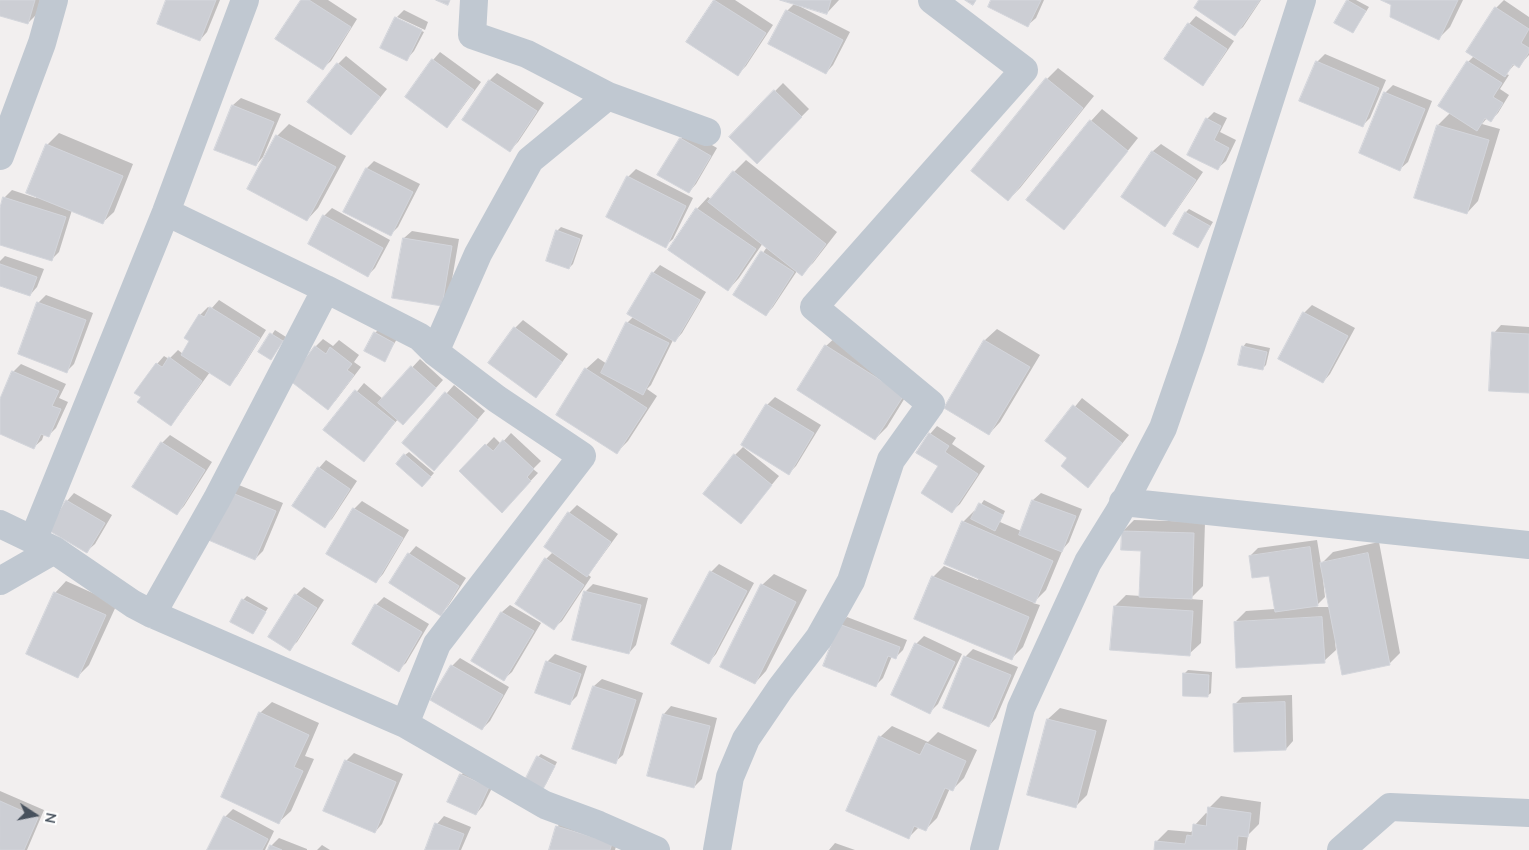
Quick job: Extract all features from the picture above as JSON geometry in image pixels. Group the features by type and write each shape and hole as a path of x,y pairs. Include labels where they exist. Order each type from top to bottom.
{"street":[{"path":"0,156 42,43 54,0"},
{"path":"0,581 44,545 245,0"},
{"path":"474,0 472,35 527,54 608,96 707,132"},
{"path":"717,850 730,777 746,739 780,689 820,638 851,581 891,460 931,404 814,307 1024,70 932,0"},
{"path":"984,850 1021,708 1088,562 1124,502 1163,428 1191,347 1302,0"},
{"path":"435,352 478,254 530,160 608,96"},
{"path":"166,212 326,289 420,337 435,352 497,399 582,456 437,644 404,724"},
{"path":"152,614 217,499 326,289"},
{"path":"1124,502 1529,545"},
{"path":"0,524 44,545 133,604 152,614 404,724 545,805 656,850"},
{"path":"1340,850 1390,807 1529,813"}],"building":[{"path":"0,0 35,0 28,24 0,16"},
{"path":"166,0 216,0 200,41 157,24"},
{"path":"301,0 309,0 351,27 323,70 275,39"},
{"path":"436,0 450,0 448,5"},
{"path":"714,0 766,33 738,76 686,42"},
{"path":"780,0 831,0 827,14"},
{"path":"965,0 976,0 973,5"},
{"path":"991,0 1041,0 1028,27 988,7"},
{"path":"1199,0 1260,0 1235,36 1194,8"},
{"path":"1347,0 1366,11 1353,33 1334,23"},
{"path":"1381,0 1458,0 1439,40 1390,17 1391,5"},
{"path":"1495,7 1529,29 1521,43 1529,48 1529,52 1519,68 1513,64 1505,77 1466,52"},
{"path":"786,10 843,40 826,74 768,44"},
{"path":"395,17 422,30 407,61 380,48"},
{"path":"1188,23 1227,49 1203,86 1164,59"},
{"path":"432,59 474,90 447,128 405,97"},
{"path":"1316,61 1379,88 1363,127 1299,101"},
{"path":"1467,61 1502,83 1493,97 1503,103 1491,122 1485,118 1477,131 1438,106"},
{"path":"337,63 380,97 351,135 307,102"},
{"path":"1046,78 1083,108 1008,201 971,171"},
{"path":"489,80 537,111 510,152 462,120"},
{"path":"774,90 802,117 757,164 729,137"},
{"path":"1384,92 1425,109 1400,171 1359,153"},
{"path":"232,105 274,122 256,166 214,150"},
{"path":"1206,118 1221,126 1214,140 1229,148 1218,170 1187,155"},
{"path":"1090,120 1128,151 1064,230 1026,200"},
{"path":"1437,125 1489,140 1467,214 1414,198"},
{"path":"276,135 336,167 307,221 247,189"},
{"path":"680,138 711,156 689,193 657,175"},
{"path":"46,144 123,176 103,224 26,193"},
{"path":"1152,151 1196,180 1165,227 1121,197"},
{"path":"366,168 413,192 391,236 343,212"},
{"path":"733,171 826,244 802,276 708,202"},
{"path":"627,176 686,206 666,248 606,217"},
{"path":"3,197 66,217 52,261 0,245 0,208"},
{"path":"696,208 756,249 728,291 668,250"},
{"path":"1185,212 1210,226 1198,248 1173,234"},
{"path":"323,215 383,248 368,277 308,244"},
{"path":"556,230 580,239 569,269 546,261"},
{"path":"403,238 452,246 442,306 392,298"},
{"path":"761,251 794,272 766,316 733,295"},
{"path":"0,264 37,277 30,296 0,286"},
{"path":"652,272 700,300 675,342 627,314"},
{"path":"37,302 86,320 67,373 18,354"},
{"path":"210,307 260,338 230,386 181,355 189,341 184,338 199,314 204,317"},
{"path":"1303,312 1348,336 1323,383 1278,359"},
{"path":"626,322 669,343 643,395 601,373"},
{"path":"514,327 562,362 536,398 488,363"},
{"path":"374,332 394,343 385,362 364,351"},
{"path":"1492,332 1529,334 1529,393 1489,391"},
{"path":"270,333 283,341 271,360 258,352"},
{"path":"984,340 1030,367 989,435 944,408"},
{"path":"825,345 904,395 875,440 797,390"},
{"path":"315,346 326,354 330,347 352,364 347,370 354,375 328,410 289,380"},
{"path":"1242,346 1267,352 1263,370 1238,365"},
{"path":"169,357 202,381 171,426 137,402 141,397 134,393 156,363 162,367"},
{"path":"411,366 436,388 403,425 378,403"},
{"path":"585,368 647,408 617,454 556,415"},
{"path":"12,371 59,391 52,406 61,409 49,437 41,434 34,449 0,434 0,399"},
{"path":"355,390 395,422 364,462 323,430"},
{"path":"445,392 478,420 434,471 402,443"},
{"path":"766,404 814,433 789,475 741,445"},
{"path":"1073,405 1122,443 1088,488 1061,466 1067,458 1045,441"},
{"path":"929,433 949,446 945,452 978,474 952,513 921,493 938,466 916,453"},
{"path":"503,440 534,469 527,477 531,481 502,513 459,471 485,444 493,451"},
{"path":"161,442 205,470 177,515 132,487"},
{"path":"404,454 431,477 422,487 396,464"},
{"path":"734,454 772,485 741,524 703,494"},
{"path":"318,467 350,489 325,528 292,506"},
{"path":"225,490 276,511 255,560 206,539"},
{"path":"66,500 105,523 87,553 48,530"},
{"path":"1032,500 1076,516 1062,552 1019,535"},
{"path":"979,503 1003,515 995,531 971,519"},
{"path":"353,508 403,538 376,583 326,554"},
{"path":"568,512 611,542 587,577 544,547"},
{"path":"962,521 1053,561 1035,603 944,564"},
{"path":"1122,531 1194,533 1192,599 1139,597 1141,551 1121,550"},
{"path":"1310,547 1318,606 1275,612 1269,576 1252,578 1249,556"},
{"path":"408,553 459,586 441,616 389,583"},
{"path":"1368,553 1390,665 1342,675 1320,563"},
{"path":"545,558 584,585 554,630 515,604"},
{"path":"710,571 747,591 709,664 671,644"},
{"path":"932,576 1029,617 1012,660 914,619"},
{"path":"761,584 796,602 755,684 720,667"},
{"path":"584,591 641,605 629,654 572,640"},
{"path":"54,592 106,615 78,678 26,654"},
{"path":"295,594 317,608 290,651 268,637"},
{"path":"242,599 266,612 253,634 230,622"},
{"path":"375,604 422,632 399,672 352,644"},
{"path":"1114,606 1193,611 1190,656 1110,650"},
{"path":"501,612 534,631 504,681 471,661"},
{"path":"1322,617 1325,663 1236,668 1234,622"},
{"path":"839,624 900,647 896,659 888,656 876,687 823,666"},
{"path":"915,643 955,662 930,714 891,695"},
{"path":"964,656 1011,675 989,727 943,708"},
{"path":"546,661 581,674 570,705 535,693"},
{"path":"451,665 503,695 482,730 430,700"},
{"path":"1183,673 1209,675 1208,697 1183,696"},
{"path":"593,686 636,700 616,764 572,749"},
{"path":"1285,702 1286,750 1234,752 1233,704"},
{"path":"259,712 309,735 294,767 303,771 279,824 221,797"},
{"path":"663,714 710,726 694,788 647,776"},
{"path":"1047,719 1096,731 1076,808 1027,795"},
{"path":"879,736 920,755 926,743 966,761 953,791 945,788 926,831 914,826 909,839 846,811"},
{"path":"537,756 555,766 543,789 525,780"},
{"path":"345,760 396,782 375,833 323,811"},
{"path":"460,774 489,787 476,815 447,802"},
{"path":"0,801 38,818 24,850 0,850"},
{"path":"1208,807 1251,813 1248,837 1238,836 1237,850 1154,850 1155,841 1185,844 1187,835 1192,836 1193,824 1206,826"},
{"path":"224,816 268,839 262,850 207,850"},
{"path":"435,823 464,834 458,850 425,850"},
{"path":"556,826 612,843 610,850 549,850"},
{"path":"270,845 282,850 268,850"}]}
